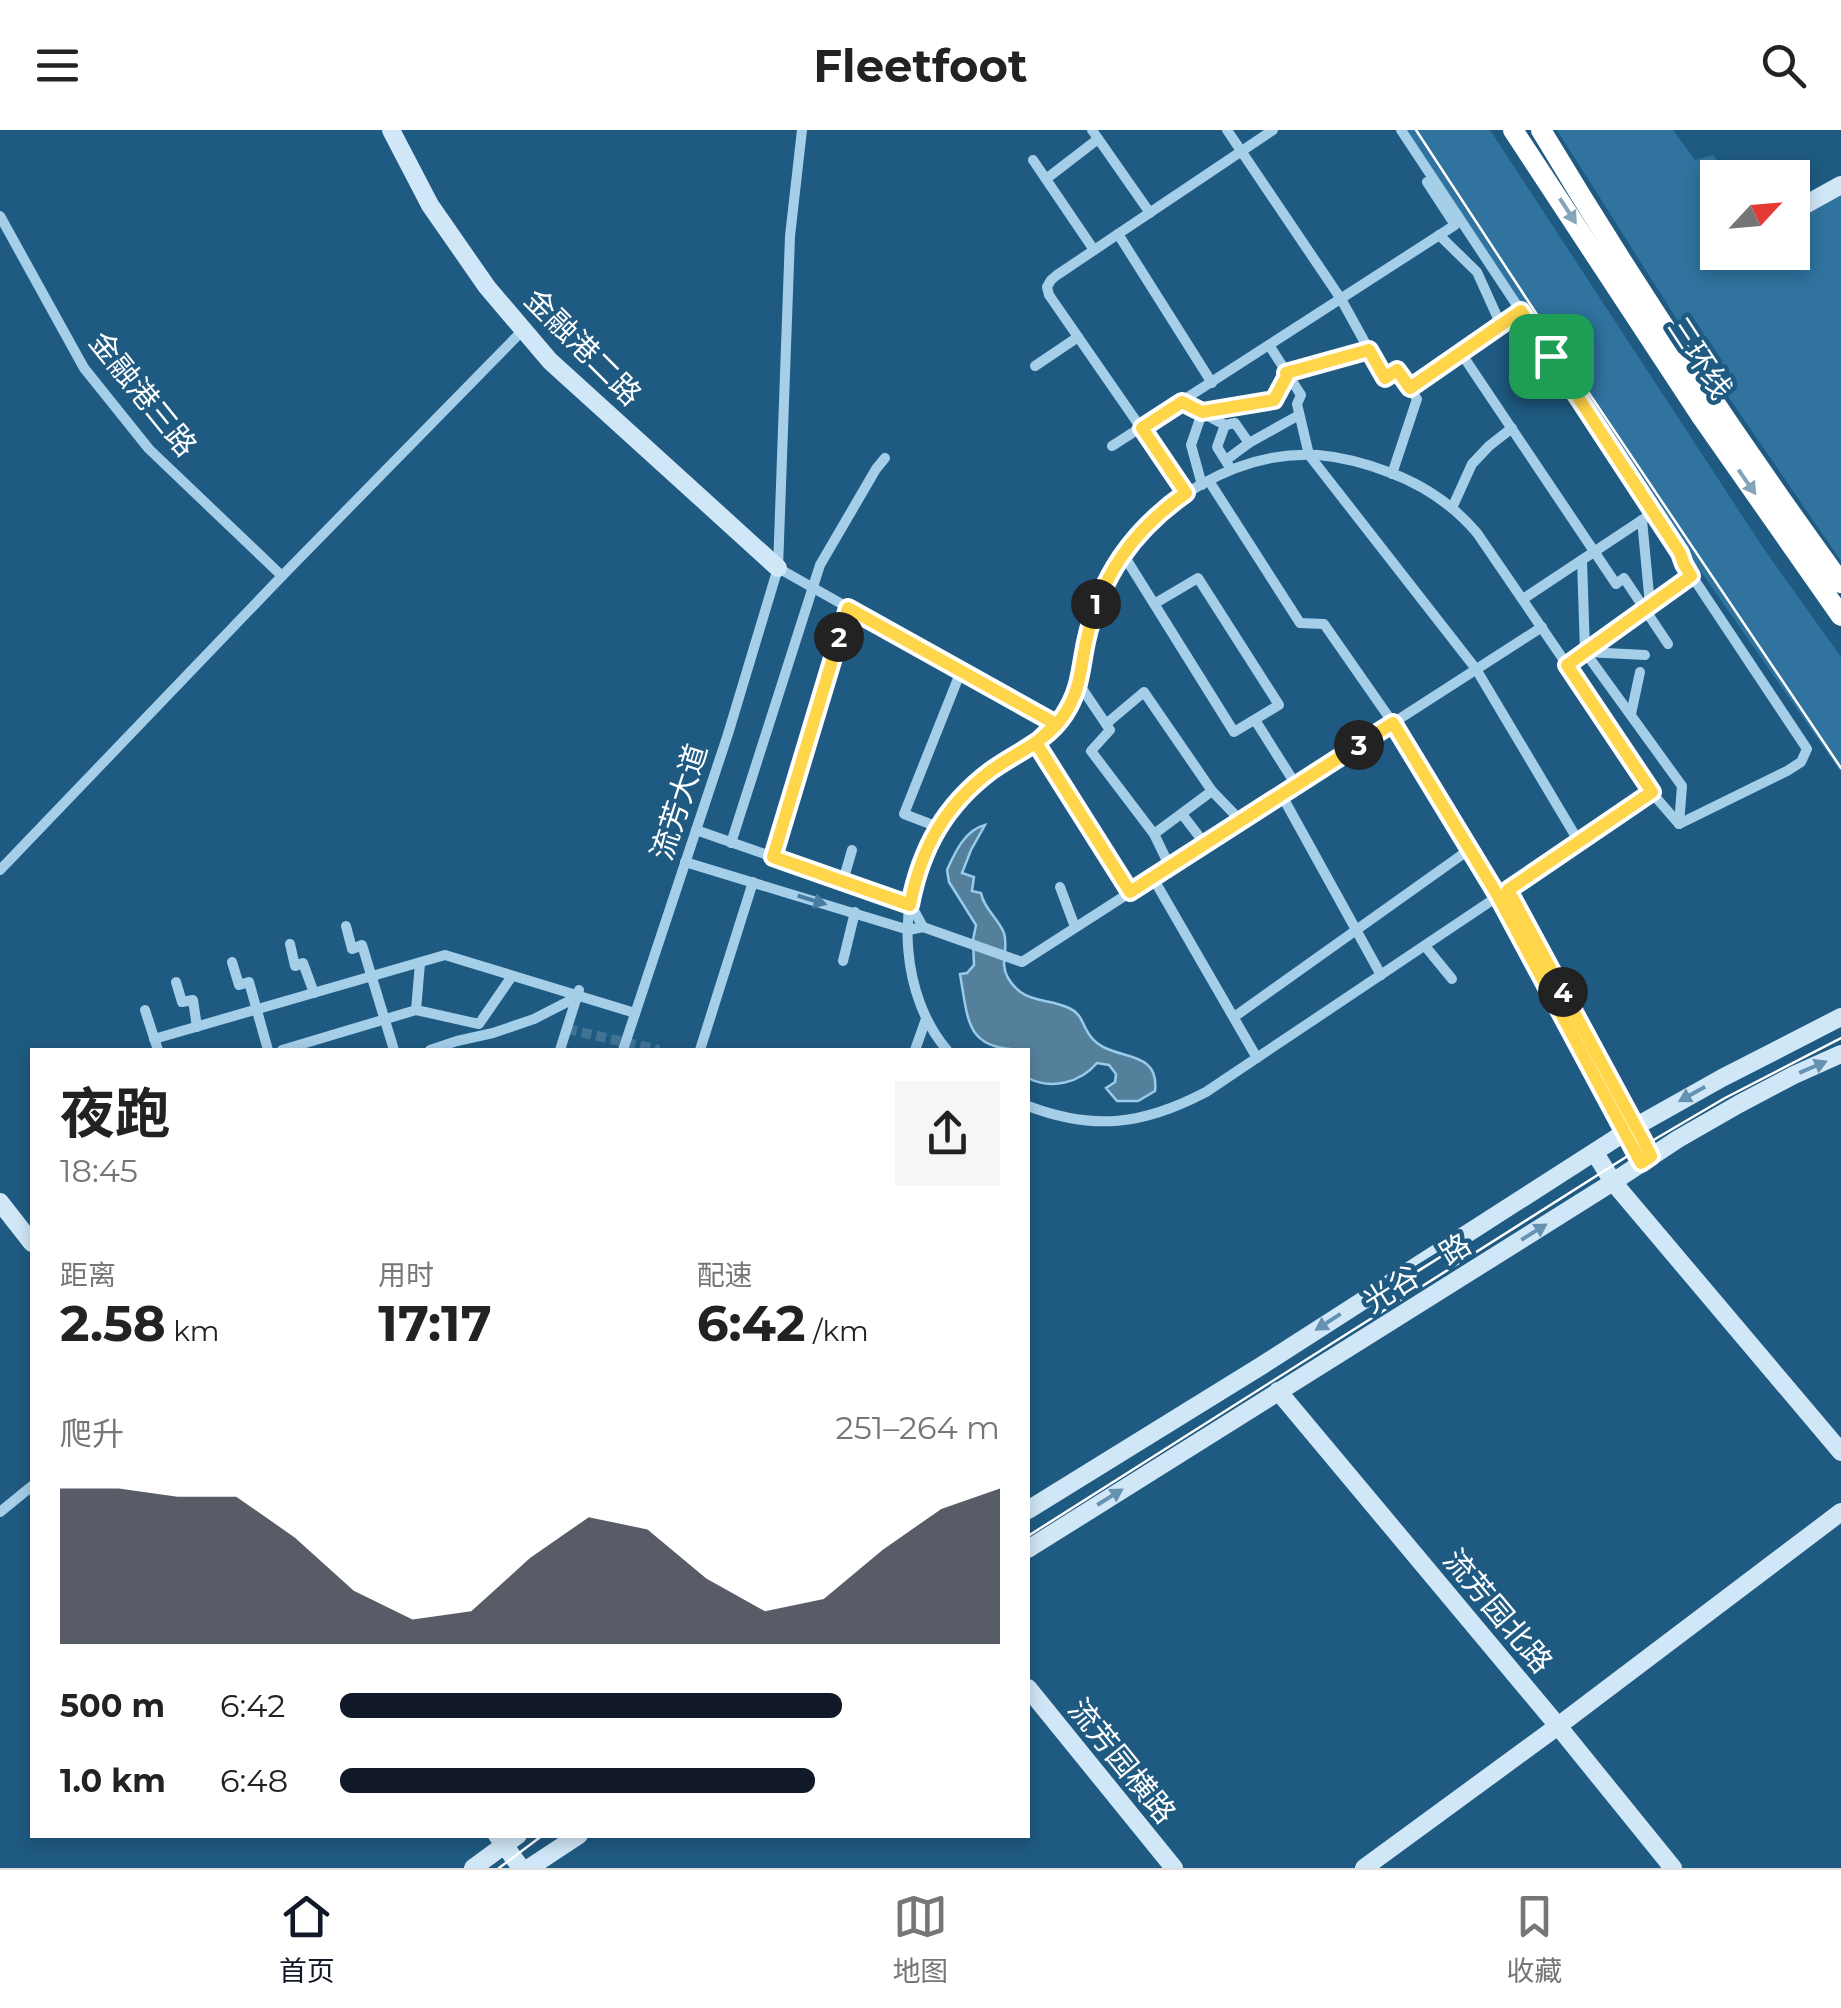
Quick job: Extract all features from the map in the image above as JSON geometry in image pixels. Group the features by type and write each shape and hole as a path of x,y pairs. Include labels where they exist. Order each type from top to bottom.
{"highway":[{"name":"三环线","path":"1513,130 1701,416 1841,616"},
{"name":"三环线","path":"1541,130 1715,403 1841,583"}],"street":[{"name":"金融港二路","path":"390,130 430,205 487,287 550,360 778,568"},
{"name":"流芳大道","path":"624,1048 728,734 778,568 790,236 802,130"},
{"path":"1227,130 1341,298 1385,378 1397,370 1416,398 1392,474"},
{"path":"1186,493 1047,287 1051,280 1094,250 1274,130"},
{"path":"1112,446 1455,224 1397,130"},
{"path":"1397,130 1654,512 1691,576 1807,750 1802,762 1787,771 1678,824"},
{"path":"1046,179 1095,134 1150,213"},
{"path":"1033,160 1094,250"},
{"path":"1810,202 1841,185"},
{"name":"金融港三路","path":"0,216 84,368 149,449 282,576"},
{"path":"1118,234 1212,382"},
{"path":"1439,234 1477,272 1501,325"},
{"path":"1477,272 1489,263"},
{"path":"1410,388 1521,311"},
{"path":"0,870 524,329"},
{"path":"1035,366 1078,337"},
{"path":"1269,345 1301,395 1297,404 1309,455 1476,670 1579,842"},
{"path":"1202,412 1274,400 1287,374 1369,350"},
{"path":"1461,353 1616,584 1624,578 1647,607 1668,644"},
{"path":"1182,402 1225,425 1235,423 1250,443"},
{"path":"1202,412 1191,445 1205,483 1300,623 1324,624 1393,723 1470,849 1503,893 1646,1160"},
{"path":"946,1048 926,1019 912,973 908,930 920,863 938,827 988,774 1036,743 1067,710 1079,684 1102,588 1123,554 1151,521 1228,466 1250,443 1299,414"},
{"path":"1225,425 1217,448 1228,466"},
{"path":"1452,508 1472,464 1512,428"},
{"path":"1228,466 1309,455 1335,457 1392,474 1422,488 1465,518 1652,792 1678,824"},
{"path":"731,842 820,565 876,468 886,458"},
{"path":"1523,599 1654,512"},
{"path":"1642,520 1647,607"},
{"path":"1123,554 1154,604 1234,732 1279,705 1198,578 1154,604"},
{"path":"1582,560 1585,652 1682,786 1678,824"},
{"path":"778,568 1056,724"},
{"path":"1567,665 1691,576"},
{"path":"773,857 848,608"},
{"path":"685,862 908,930 923,927 1022,962 1542,627"},
{"path":"1585,652 1644,654"},
{"path":"938,827 904,814 961,671"},
{"path":"1631,714 1640,672"},
{"path":"1079,684 1110,730 1091,752 1154,834 1170,866"},
{"path":"1106,724 1144,692 1212,791 1241,820"},
{"path":"1254,720 1296,786"},
{"path":"1036,743 1130,892"},
{"path":"1154,834 1212,791"},
{"path":"1030,1107 1072,1119 1101,1122 1154,1115 1206,1092 1652,792"},
{"path":"1282,794 1381,976"},
{"path":"1182,814 1205,844"},
{"path":"696,830 910,905 923,927"},
{"path":"1234,1017 1470,849"},
{"path":"843,881 852,850"},
{"path":"1153,878 1257,1058"},
{"path":"701,1048 753,882"},
{"path":"1060,886 1075,927"},
{"path":"843,961 854,912"},
{"path":"346,926 352,948 362,946 393,1048"},
{"path":"290,944 296,966 304,963 314,993"},
{"path":"416,1010 426,961 422,946"},
{"path":"1426,946 1452,979"},
{"path":"145,1010 156,1045 198,1027 445,956 635,1013"},
{"path":"232,962 239,985 249,982 267,1048"},
{"path":"289,1048 416,1010 479,1024 512,976"},
{"path":"176,982 182,1002 193,1000 198,1027"},
{"path":"453,1046 522,1023 578,993"},
{"path":"561,1048 578,993"},
{"name":"光谷一路","path":"1030,1509 1630,1129 1841,1018"},
{"path":"916,1048 926,1019"},
{"name":"光谷一路","path":"1030,1548 1708,1122 1841,1054"},
{"path":"1595,1152 1613,1182 1841,1452"},
{"path":"0,1202 30,1241"},
{"name":"流芳园北路","path":"1278,1391 1674,1868"},
{"path":"0,1512 30,1488"},
{"path":"1364,1868 1841,1512"},
{"name":"流芳园横路","path":"1030,1690 1174,1868"},
{"path":"473,1868 506,1838 520,1868"},
{"path":"529,1868 574,1838"}],"shaded area":[{"path":"1405,130 1490,130 1764,549 1841,657 1841,772 1662,516"},
{"path":"1557,130 1673,130 1695,160 1713,155 1717,160 1700,160 1700,270 1810,270 1810,210 1841,191 1841,561 1695,348"},
{"path":"985,825 962,873 974,877 972,891 981,893 1004,933 1004,967 1014,987 1028,996 1074,1011 1100,1045 1142,1061 1155,1077 1155,1091 1138,1101 1117,1101 1106,1088 1115,1082 1116,1074 1109,1065 1097,1063 1074,1080 1037,1082 1030,1079 1030,1048 992,1045 974,1031 960,974 974,965 976,925 949,882 947,870 957,849"}],"tunnel":[{"path":"567,1029 650,1048"}],"tram line":[{"path":"1416,130 1841,768"},
{"path":"1030,1535 1645,1145 1841,1038"},
{"path":"499,1868 539,1838"}],"route":[{"path":"1551,356 1521,311 1410,388 1397,370 1385,378 1369,350 1286,373 1274,400 1202,412 1182,402 1142,428 1186,493 1141,532 1114,566 1094,609 1080,681 1062,719 1036,743 994,768 946,815 927,844 910,905 773,857 848,608 1056,724 1036,743 1130,892 1393,723 1498,896 1641,1163 1651,1156 1508,890 1652,792 1567,665 1691,576 1680,553 1551,356"}]}
